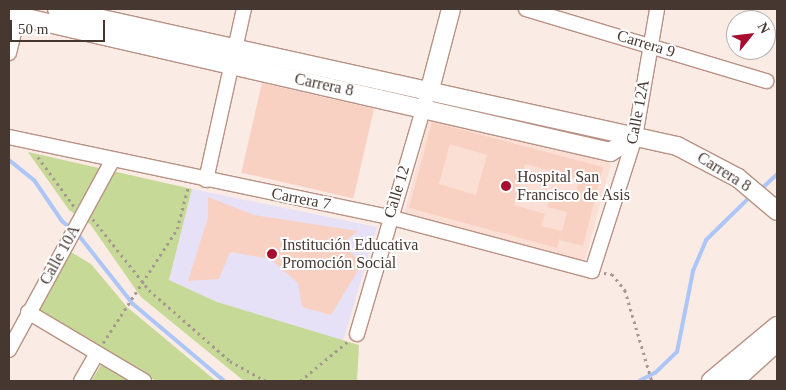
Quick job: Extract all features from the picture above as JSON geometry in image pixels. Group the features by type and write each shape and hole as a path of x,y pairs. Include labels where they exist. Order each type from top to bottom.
{"main road":[{"name":"Carrera 8","path":"57,9 231,57 610,152 635,137"},
{"name":"Calle 12","path":"430,89 451,9"},
{"name":"Carrera 8","path":"15,13 231,57 430,89 635,137 705,157 738,178 773,207"},
{"path":"711,381 777,326"},
{"path":"734,381 777,342"}],"street":[{"path":"206,180 231,57 244,9"},
{"name":"Carrera 9","path":"526,9 766,81"},
{"name":"Calle 12A","path":"592,271 635,137 657,9"},
{"path":"9,53 15,13"},
{"name":"Calle 12","path":"358,334 389,217 430,89"},
{"name":"Carrera 7","path":"9,137 112,161 389,217 592,271"},
{"name":"Calle 10A","path":"9,350 28,312 112,161"},
{"path":"28,312 144,381"},
{"path":"81,381 97,353"}],"path":[{"path":"32,150 69,203 104,228 142,282 230,361 266,381"},
{"path":"97,353 177,230 189,183"},
{"path":"592,271 612,274 625,290 638,340 652,381"},
{"path":"300,381 358,334"}],"shaded area":[{"name":"Hospital San Francisco de Asis","path":"431,113 612,161 585,262 404,213"},
{"name":"Institución Educativa Promoción Social","path":"192,189 377,227 343,341 217,302 169,280"}],"green space":[{"path":"28,152 192,189 169,280 217,302 359,345 357,381 244,381 141,297 90,224 69,210"},
{"path":"71,252 91,264 127,307 216,381 156,381 37,310"},
{"path":"101,365 129,381 91,381"}],"building":[{"path":"262,83 374,109 353,199 241,173"},
{"path":"432,122 603,167 583,246 560,240 561,234 557,248 409,208","holes":["450,144 487,155 476,195 439,184","525,164 579,179 575,198 551,191 547,207 567,212 562,231 541,226 545,214 514,205"]},
{"path":"208,197 254,215 358,231 342,243 362,264 331,315 302,307 298,283 270,259 230,252 219,279 188,281 208,217"}],"waterway":[{"path":"9,160 34,180 62,221 80,237 133,304 224,381"},
{"path":"759,191 777,174"},
{"path":"639,381 655,373 677,352 693,271 706,240 751,196"}],"place":[{"name":"Hospital San Francisco de Asis","path":"506,186"},
{"name":"Institución Educativa Promoción Social","path":"272,254"}]}
